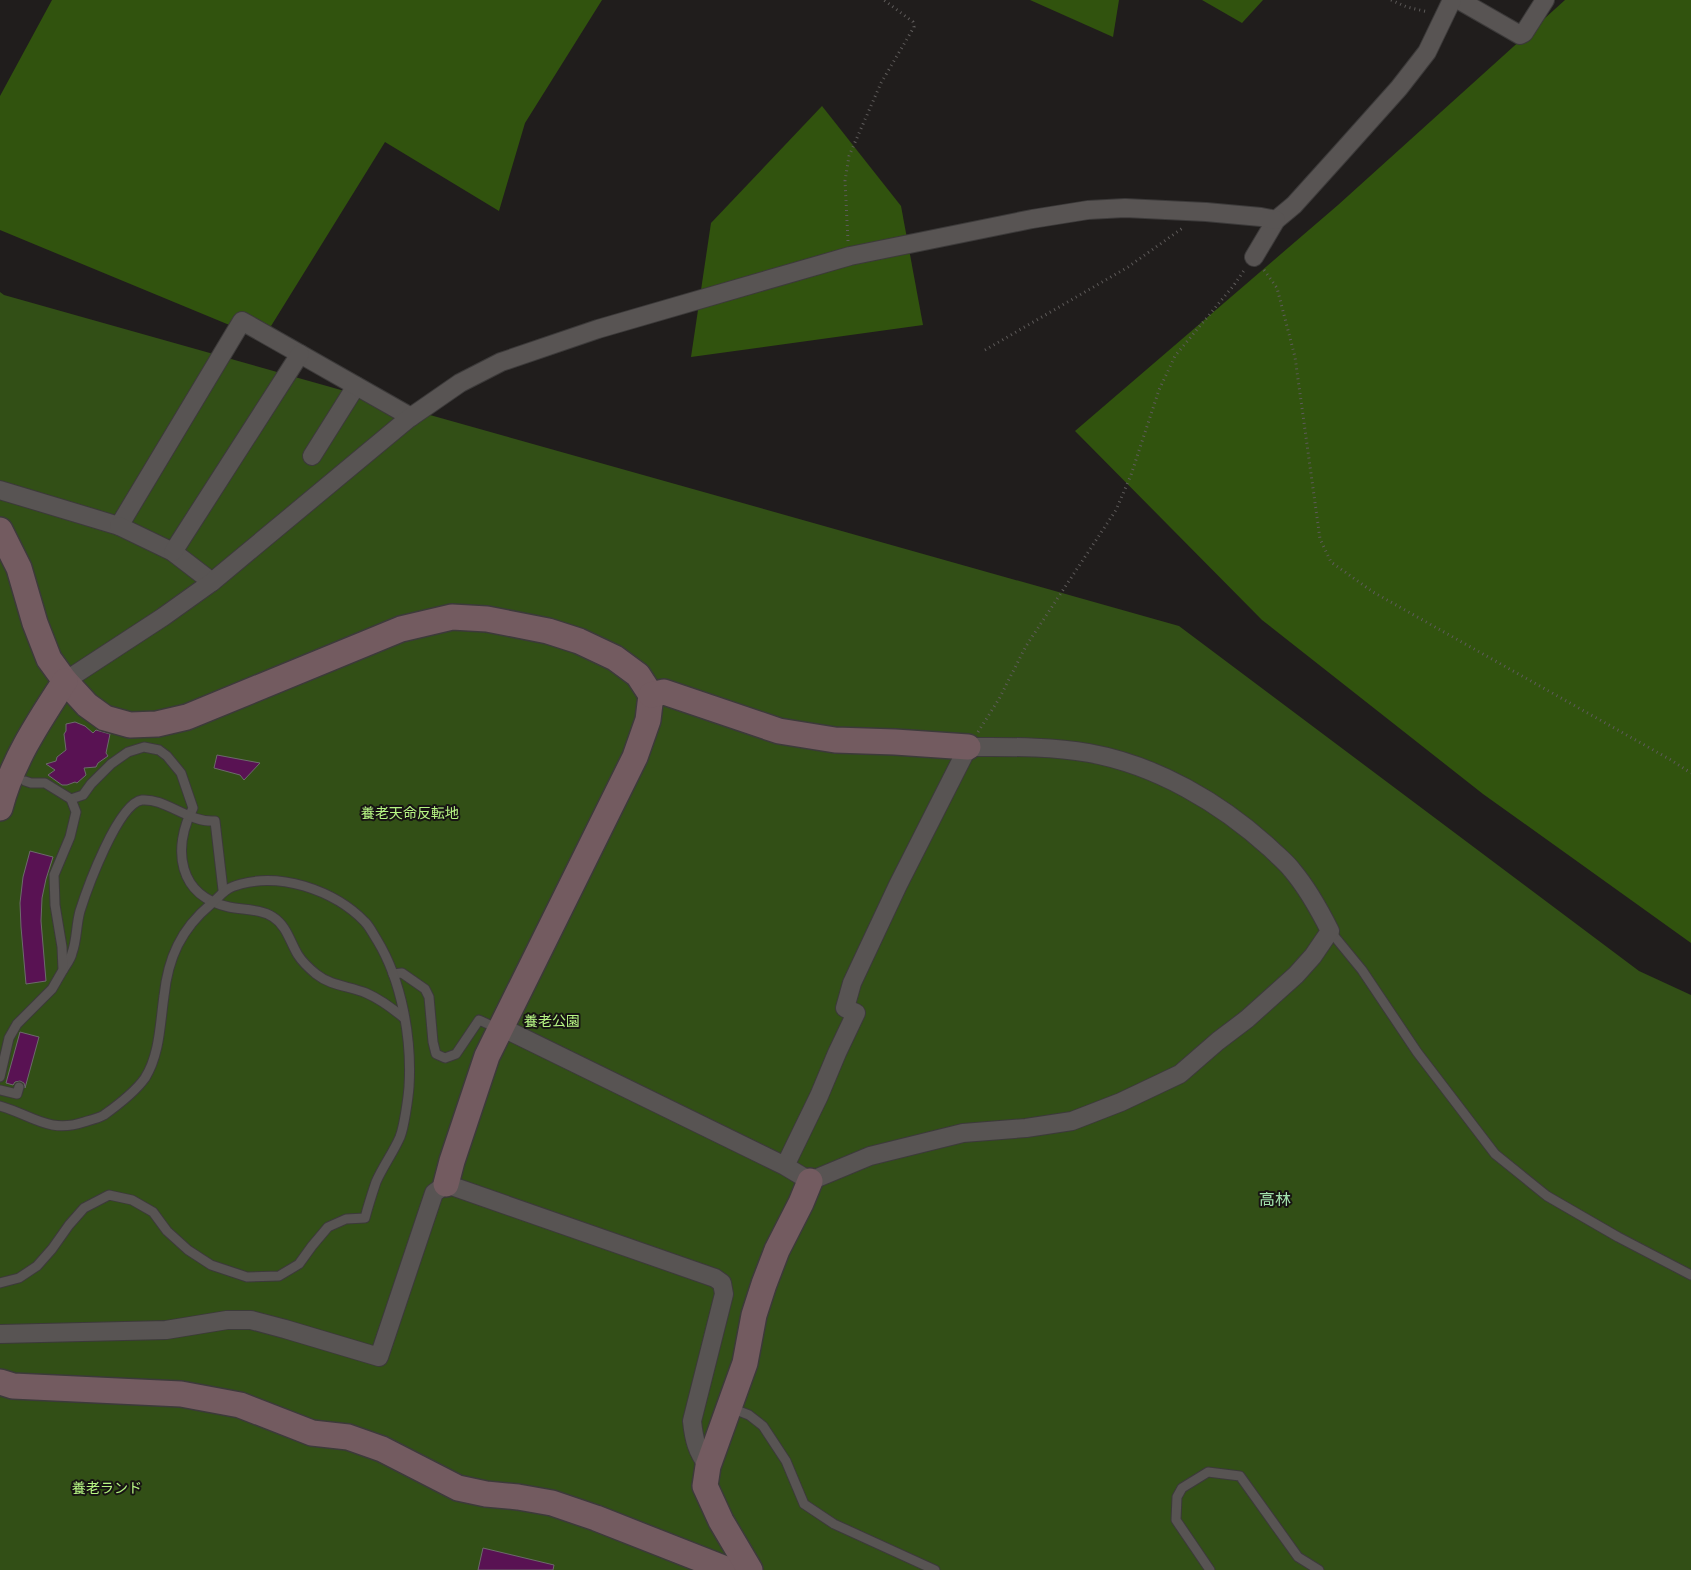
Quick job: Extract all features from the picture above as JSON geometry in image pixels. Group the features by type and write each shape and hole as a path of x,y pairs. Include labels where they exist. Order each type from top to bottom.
{"street":[{"path":"1254,256 1276,220 1294,205 1399,88 1427,52 1452,0"},
{"path":"1459,0 1520,35 1524,33 1545,0"},
{"path":"0,808 42,716 65,682 212,582 411,417 460,383 501,362 598,329 850,256 1032,219 1088,210 1125,208 1206,212 1276,220"},
{"path":"119,526 242,321 411,417"},
{"path":"173,552 300,354"},
{"path":"312,456 356,386"},
{"path":"0,490 119,526 173,552 212,582"},
{"path":"0,530 19,568 34,623 49,660 65,682 87,705 105,718 130,725 157,724 187,717 401,629 452,617 487,619 548,631 579,641 615,658 638,674 651,695 648,720 635,757 496,1026 446,1184 434,1193 379,1357 251,1320 227,1320 166,1330 0,1334"},
{"path":"651,695 664,692 779,731 835,740 968,747 1042,747 1089,753 1134,764 1216,806 1252,832 1291,868 1315,901 1330,931 1314,956 1296,975 1247,1019 1180,1074 1138,1094 1072,1121 1026,1128 963,1133 870,1156 810,1181 777,1250 764,1284 754,1315 745,1363 708,1466 705,1486 721,1522 750,1570"},
{"path":"785,1166 856,1013 845,1008 852,983 898,884 968,747"},
{"path":"496,1026 785,1166 810,1181"},
{"path":"446,1184 715,1278 722,1284 724,1294 692,1421 693,1435 698,1452 708,1466"},
{"path":"0,1382 13,1386 181,1394 240,1405 312,1433 348,1437 382,1450 458,1488 486,1494 552,1503 596,1518 728,1570"}],"lane":[{"path":"71,799 83,795 111,764 128,752 144,747 159,750 167,756 181,773 193,808 184,829 183,870 188,882 204,898 228,907 265,913 274,918 285,928 299,957 319,976 332,983 365,993 390,1007 404,1018"},
{"path":"15,772 31,783 45,783 71,799 76,812 70,837 54,875 55,906 62,947 63,970"},
{"path":"4,1078 3,1064 9,1038 17,1024 52,989 72,954 79,913 87,891 118,821 133,804 141,800 154,801 207,822 215,821 223,890"},
{"path":"0,1106 16,1111 38,1122 59,1127 79,1124 102,1116 136,1089 146,1076 160,1032 164,994 170,964 182,936 196,917 223,890 241,884 266,880 289,882 319,891 343,903 366,923 381,948 398,987 408,1046 409,1088 401,1135 377,1181 365,1218 346,1219 328,1227 299,1264 279,1276 247,1277 212,1265 188,1250 167,1232 153,1212 132,1200 109,1195 84,1208 69,1224 52,1249 37,1266 18,1278 0,1283"},
{"path":"1330,931 1362,970 1418,1052 1495,1154 1547,1196 1618,1237 1691,1275"},
{"path":"393,974 402,973 425,989 429,997 433,1042 436,1054 446,1058 456,1054 479,1020 496,1026"},
{"path":"0,1090 17,1094 19,1086"},
{"path":"730,1407 749,1415 763,1426 786,1460 804,1504 834,1524 935,1570"},
{"path":"1210,1570 1176,1520 1176,1497 1182,1488 1208,1472 1240,1476 1298,1557 1319,1570"}],"path":[{"path":"850,256 845,181 848,156 881,84 914,27 913,22 884,0"},
{"path":"1391,0 1407,7 1444,16"},
{"path":"985,350 1128,267 1206,212"},
{"path":"968,747 999,699 1026,646 1116,510 1131,475 1159,390 1176,356 1234,286 1254,256 1277,288 1295,357 1320,539 1332,562 1373,592 1663,755 1691,773"}],"green space":[{"path":"52,0 602,0 525,123 499,211 385,142 263,339 0,230 0,96"},
{"path":"1030,0 1119,0 1113,37"},
{"path":"1202,0 1263,0 1242,23"},
{"path":"1565,0 1691,0 1691,943 1483,794 1262,620 1075,431 1338,205"},
{"path":"822,106 901,206 923,325 691,357 711,223"},
{"name":"養老公園","path":"0,292 4,295 1179,626 1639,971 1691,995 1691,1570 0,1570"}],"building":[{"path":"75,722 85,726 93,733 96,730 110,734 106,753 108,756 98,763 96,767 84,768 86,775 77,783 62,785 48,775 55,770 46,764 56,761 57,757 66,750 64,734 66,724"},
{"path":"217,755 260,763 244,780 240,775 214,768"},
{"path":"30,851 53,857 42,898 41,921 46,981 26,984 20,903 23,877"},
{"path":"20,1032 39,1037 25,1088 24,1083 20,1081 15,1082 13,1085 6,1083"},
{"path":"483,1548 554,1565 553,1570 478,1570"}],"district":[{"name":"高林","path":"1275,1199"}],"park label":[{"name":"養老天命反転地","path":"410,812"},
{"name":"養老ランド","path":"107,1487"}]}
